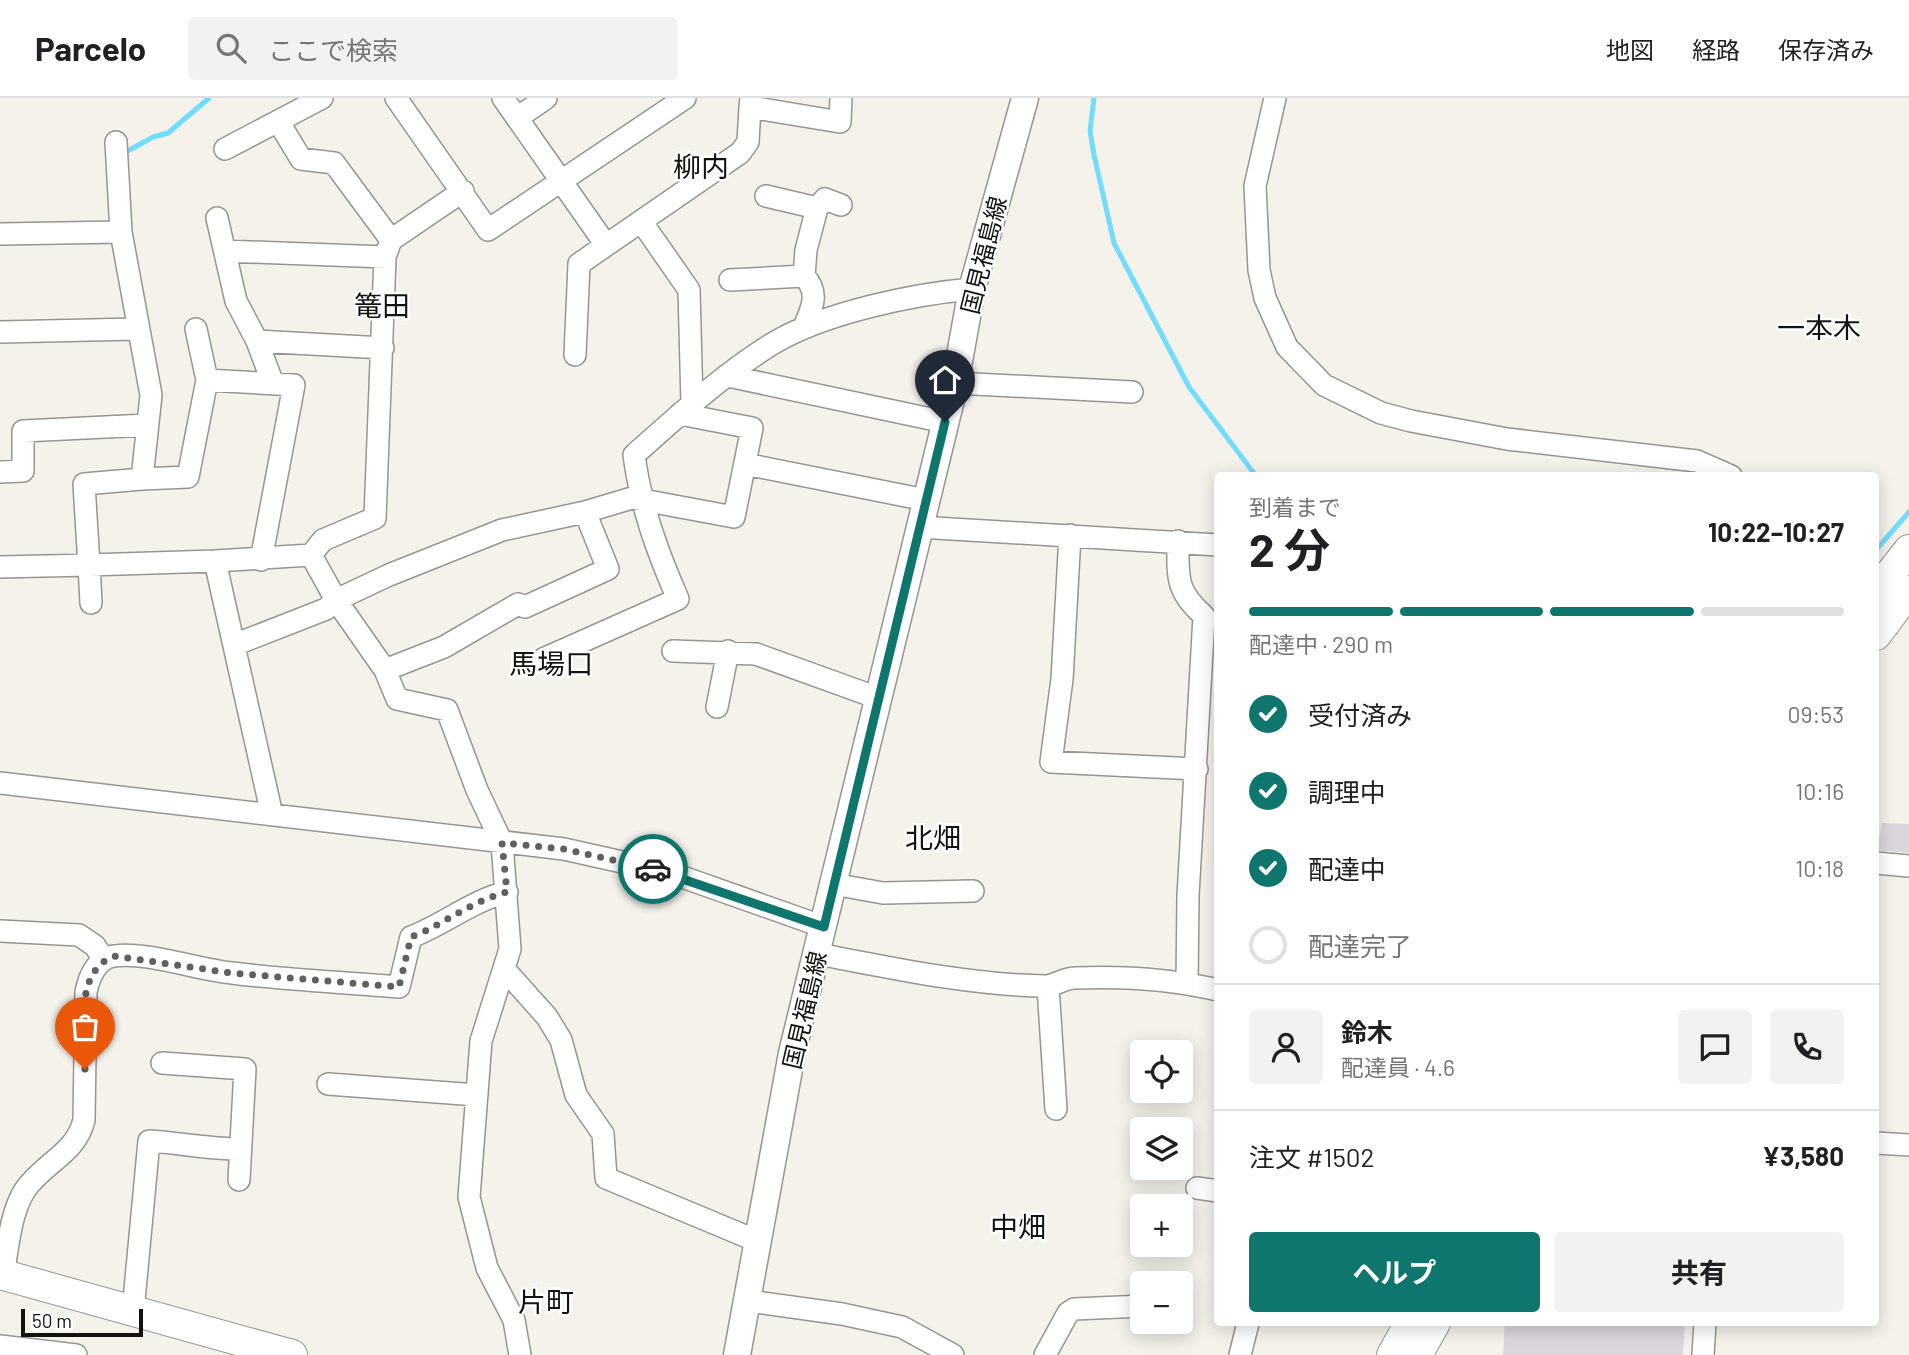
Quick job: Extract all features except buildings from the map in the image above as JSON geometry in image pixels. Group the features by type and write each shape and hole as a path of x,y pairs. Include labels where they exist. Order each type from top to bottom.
{"highway":[{"path":"1879,622 1888,585 1909,550"},
{"path":"1,1275 292,1355"},
{"path":"1392,1355 1408,1326"},
{"path":"1417,1355 1433,1326"}],"main road":[{"name":"国見福島線","path":"737,1355 792,1053 955,383 972,289 1025,98"}],"street":[{"path":"225,149 290,110 322,98"},
{"path":"396,98 488,230 685,98"},
{"path":"503,98 606,245"},
{"path":"517,118 546,98"},
{"path":"575,355 579,264 740,153 748,142 750,103 840,122 841,98"},
{"path":"1275,98 1255,186 1258,270 1265,298 1287,347 1324,385 1381,413 1411,421 1507,439 1697,461 1722,472"},
{"path":"0,567 261,560 311,555 323,541 375,518 388,249 334,163 301,159 290,110"},
{"path":"116,142 121,232 136,329 151,395 142,479"},
{"path":"225,251 388,249 463,191"},
{"path":"766,196 817,208"},
{"path":"804,327 814,303 813,286 804,276 806,250 817,208 825,199 841,205"},
{"path":"217,218 236,302 257,341 273,384"},
{"path":"641,221 689,290 686,409"},
{"path":"0,234 121,232"},
{"path":"730,280 804,276"},
{"path":"543,659 677,598 653,542 640,500 634,455 686,409 773,343 804,327 927,293 972,289"},
{"path":"0,332 136,329"},
{"path":"91,603 84,484 188,477 207,380 196,329"},
{"path":"257,341 383,348"},
{"path":"728,376 945,422"},
{"path":"207,380 294,386 261,560"},
{"path":"955,383 1132,392"},
{"path":"234,645 326,608 336,600 389,575 502,530 585,512 632,498 734,517 752,428 686,409"},
{"path":"0,472 23,471 23,431 147,425"},
{"path":"745,464 926,500"},
{"path":"385,670 444,647 518,604 525,607 608,569 585,512"},
{"path":"919,527 1214,545"},
{"path":"1070,535 1062,679 1051,762 1197,769"},
{"path":"1178,541 1178,582 1189,601 1204,616 1188,896 1187,983"},
{"path":"311,555 336,600 385,670 397,699 419,706 447,710 477,790 502,843 510,948 481,1041 469,1197 488,1268 514,1320 520,1355"},
{"path":"215,561 272,816"},
{"path":"673,651 756,654 878,698"},
{"path":"717,707 729,651"},
{"path":"0,783 564,849 671,873 824,927"},
{"path":"1879,863 1909,866"},
{"path":"833,884 883,893 973,891"},
{"path":"1,1275 23,1193 74,1145 81,1135 84,1120 86,992 88,979 104,960 114,956 137,957 231,973 399,987 411,937 429,930 470,905 507,892"},
{"path":"0,931 79,934 94,946 104,960"},
{"path":"818,954 946,977 1048,987 1071,978 1124,978 1187,983 1214,989"},
{"path":"505,970 547,1017 561,1040 576,1095 603,1134 606,1178 757,1241"},
{"path":"1048,987 1056,1109"},
{"path":"162,1063 245,1069 239,1180"},
{"path":"328,1084 477,1095"},
{"path":"133,1311 149,1141 194,1144 206,1149 240,1149"},
{"path":"1879,1143 1909,1145"},
{"path":"1197,1188 1214,1190"},
{"path":"748,1301 842,1314 902,1327 953,1355"},
{"path":"1045,1355 1068,1313 1074,1309 1130,1307"},
{"path":"1240,1355 1247,1326"},
{"path":"1703,1355 1705,1326"},
{"path":"0,1346 76,1355"}],"waterway":[{"path":"124,153 153,137 168,133 209,98"},
{"path":"1094,98 1090,131 1114,243 1189,387 1253,472"},
{"path":"1879,547 1909,512"}],"way so far":[{"path":"85,1069 88,979 104,960 114,956 137,957 231,973 399,987 411,937 429,930 487,897 507,892 502,843 564,849 653,869"}],"district":[{"name":"柳内","path":"701,166"},
{"name":"篭田","path":"382,305"},
{"name":"一本木","path":"1819,327"},
{"name":"馬場口","path":"551,663"},
{"name":"北畑","path":"933,837"},
{"name":"中畑","path":"1018,1226"},
{"name":"片町","path":"546,1301"}],"route":[{"path":"653,869 824,927 839,854 945,422"}]}
